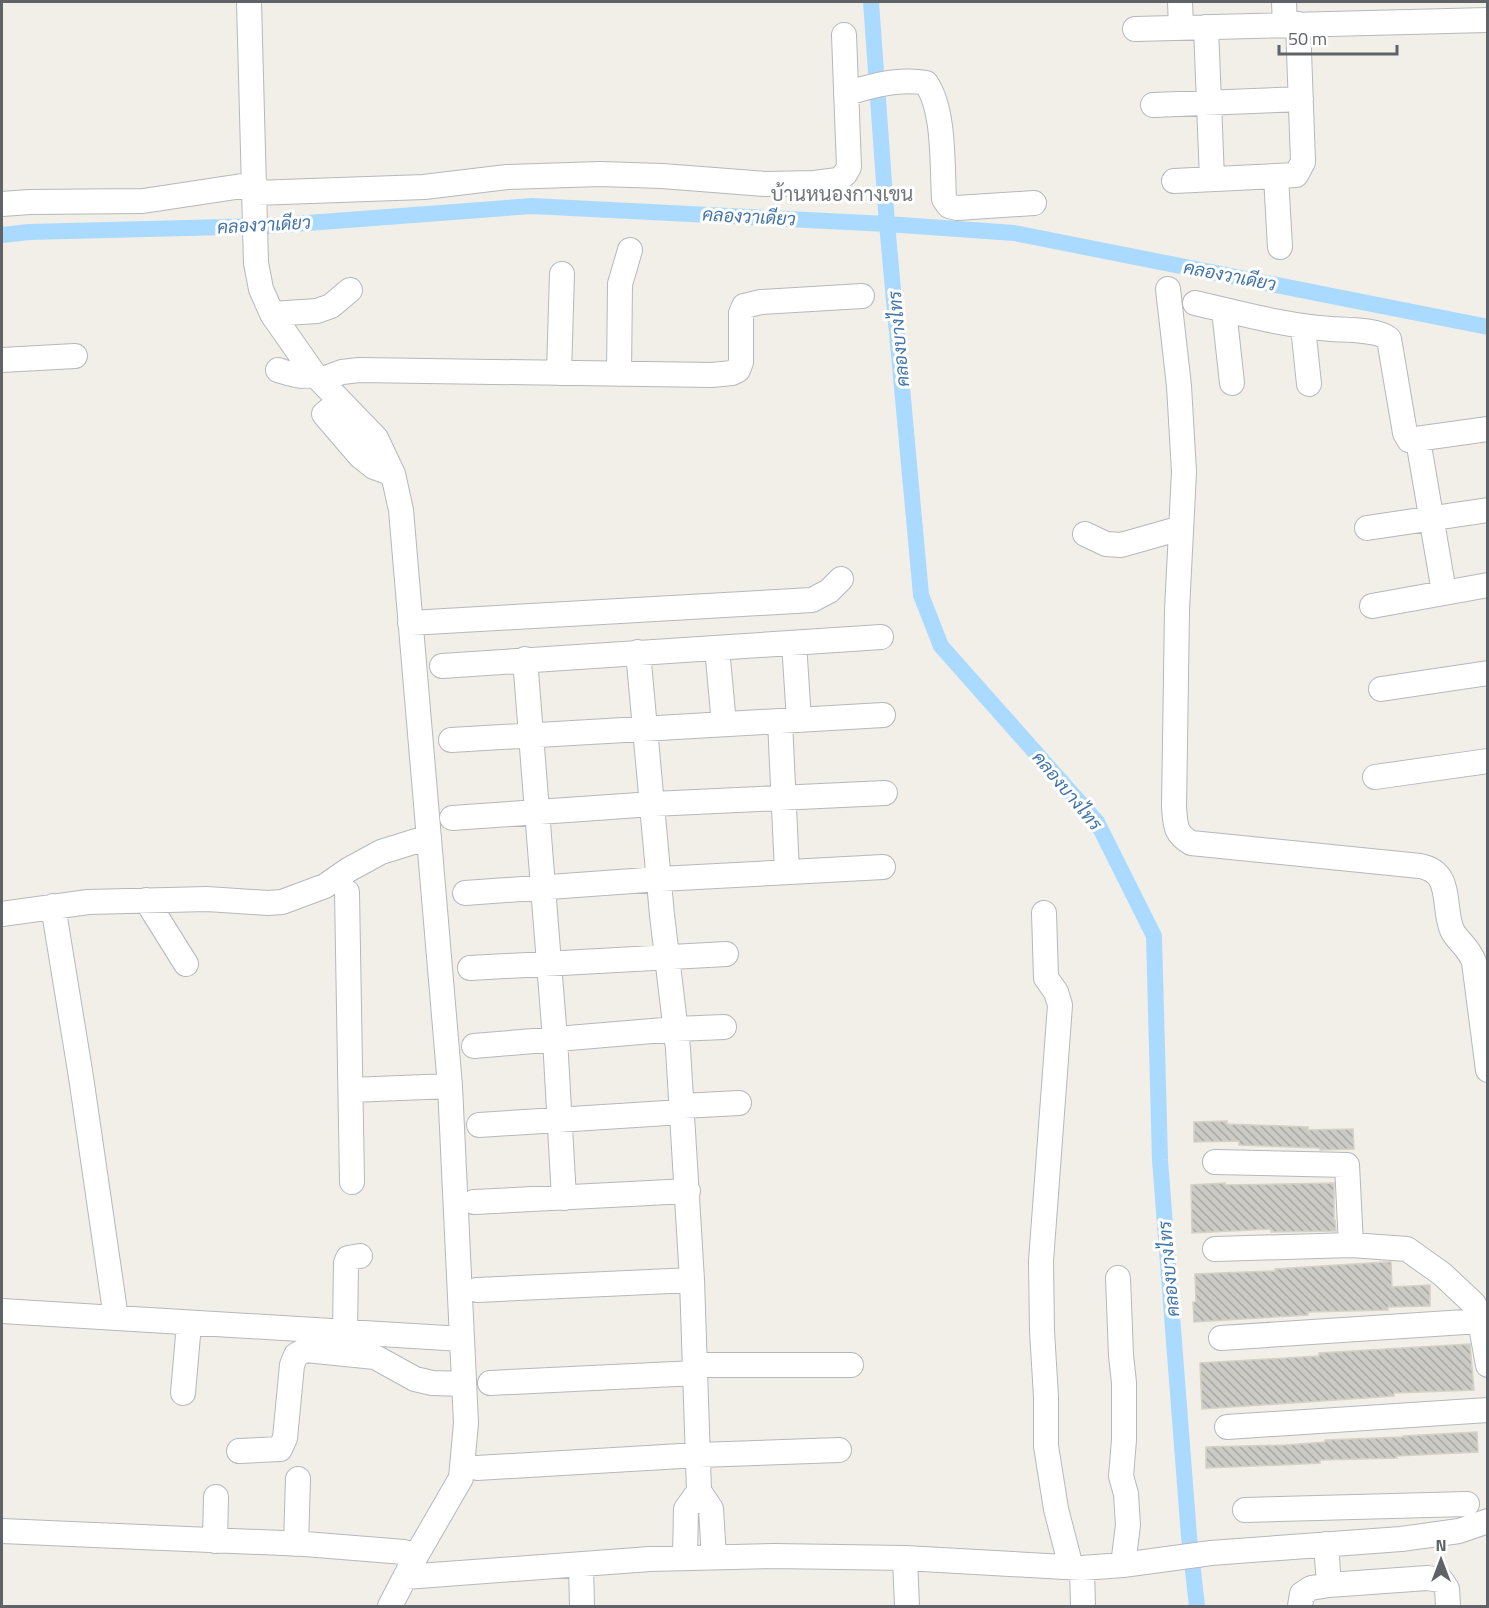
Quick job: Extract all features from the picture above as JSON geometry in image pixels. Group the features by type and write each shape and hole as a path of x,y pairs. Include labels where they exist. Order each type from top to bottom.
{"street":[{"path":"249,2 256,263 261,289 272,314 317,377 375,438 393,474 401,510 450,1086 466,1423 461,1478 390,1606"},
{"path":"1180,2 1181,27"},
{"path":"1135,28 1206,27 1289,17 1388,12 1488,20"},
{"path":"1174,181 1296,176 1303,162 1301,99 1289,17"},
{"path":"1206,27 1212,179"},
{"path":"2,204 30,201 143,201 413,187 507,177 662,176 766,184 838,180 849,166 854,92 844,35"},
{"path":"854,92 896,83 926,83 930,89 939,122 944,199 949,206 957,208 1034,203"},
{"path":"1153,105 1301,99"},
{"path":"1276,177 1280,247"},
{"path":"619,374 620,284 630,250"},
{"path":"559,373 562,274"},
{"path":"1168,289 1179,386 1184,471 1174,784 1176,830 1182,838 1191,843 1420,866 1435,872 1444,887 1453,932 1470,951 1474,962 1488,1070"},
{"path":"272,314 317,311 331,306 350,290"},
{"path":"278,370 296,376 317,377 359,370 712,375 732,373 738,370 741,362 741,313 744,306 761,302 862,296"},
{"path":"1195,303 1303,327 1362,331 1384,335 1389,339 1405,433 1409,440 1488,429"},
{"path":"1224,310 1232,383"},
{"path":"1303,327 1310,384"},
{"path":"2,360 75,356"},
{"path":"1418,440 1444,592"},
{"path":"1367,528 1488,510"},
{"path":"1085,534 1106,544 1121,545 1181,528"},
{"path":"410,623 812,600 829,591 841,579"},
{"path":"1372,606 1488,585"},
{"path":"442,666 881,637"},
{"path":"787,872 782,797 794,643"},
{"path":"717,648 724,724"},
{"path":"638,652 676,1029 688,1191 699,1491 711,1509 714,1557"},
{"path":"525,660 555,1039 564,1198"},
{"path":"1381,689 1488,673"},
{"path":"451,740 883,716"},
{"path":"1376,777 1488,761"},
{"path":"452,818 653,804 885,793"},
{"path":"2,915 88,902 207,899 282,902 325,886 381,852 429,837"},
{"path":"465,893 660,879 883,867"},
{"path":"347,892 352,1182"},
{"path":"146,900 186,964"},
{"path":"53,906 81,1077 116,1318"},
{"path":"1044,914 1046,978 1056,992 1060,1005 1041,1261 1046,1446 1056,1509 1076,1567 1083,1606"},
{"path":"470,968 726,954"},
{"path":"474,1046 724,1027"},
{"path":"351,1090 450,1086"},
{"path":"478,1125 560,1120 739,1103"},
{"path":"1215,1162 1347,1165 1351,1245"},
{"path":"474,1202 688,1191"},
{"path":"1215,1249 1351,1245 1407,1249 1442,1274 1474,1304 1480,1321 1488,1365"},
{"path":"345,1333 346,1263 348,1258 360,1256"},
{"path":"1118,1278 1124,1383 1124,1440 1121,1476 1126,1494 1128,1525 1123,1565"},
{"path":"477,1290 693,1280"},
{"path":"2,1311 189,1324 312,1340 375,1357 415,1379 432,1383 464,1384"},
{"path":"1221,1338 1480,1321"},
{"path":"183,1393 189,1324"},
{"path":"239,1451 280,1449 285,1438 292,1365 296,1355 312,1340 345,1333 462,1339"},
{"path":"490,1383 696,1369 851,1365"},
{"path":"1227,1427 1488,1410"},
{"path":"477,1468 698,1455 839,1450"},
{"path":"296,1544 298,1479"},
{"path":"684,1558 686,1509 699,1491"},
{"path":"215,1541 216,1497"},
{"path":"1400,1504 1401,1539"},
{"path":"1245,1510 1400,1504 1467,1504"},
{"path":"405,1577 714,1557 905,1558 1076,1567 1123,1565 1211,1553 1401,1539 1459,1531 1488,1521"},
{"path":"2,1530 296,1544 404,1552 416,1556"},
{"path":"1326,1544 1329,1585"},
{"path":"905,1558 907,1606"},
{"path":"581,1565 582,1606"},
{"path":"1300,1606 1302,1594 1311,1588 1426,1578 1441,1580 1447,1589 1448,1606"}],"building":[{"path":"1227,1121 1227,1124 1308,1127 1308,1130 1353,1129 1354,1149 1320,1150 1320,1148 1239,1145 1239,1141 1194,1142 1194,1122"},
{"path":"1225,1183 1225,1185 1334,1183 1336,1231 1271,1232 1271,1229 1192,1233 1191,1185"},
{"path":"1391,1262 1392,1287 1430,1285 1430,1306 1388,1307 1388,1310 1308,1312 1308,1315 1194,1322 1195,1274 1275,1271 1275,1269"},
{"path":"1470,1344 1474,1390 1394,1393 1394,1396 1202,1409 1200,1363"},
{"path":"1477,1432 1478,1452 1206,1468 1206,1447 1286,1445 1325,1442 1325,1440"}],"waterway":[{"name":"คลองบางไทร","path":"871,2 887,224 921,595 941,646 1097,822 1154,936 1160,1160 1189,1536 1197,1606"},
{"name":"คลองวาเดียว","path":"2,235 29,232 268,226 532,206 887,224 1014,233 1488,327"}],"district":[{"name":"บ้านหนองกางเขน","path":"842,194"}]}
